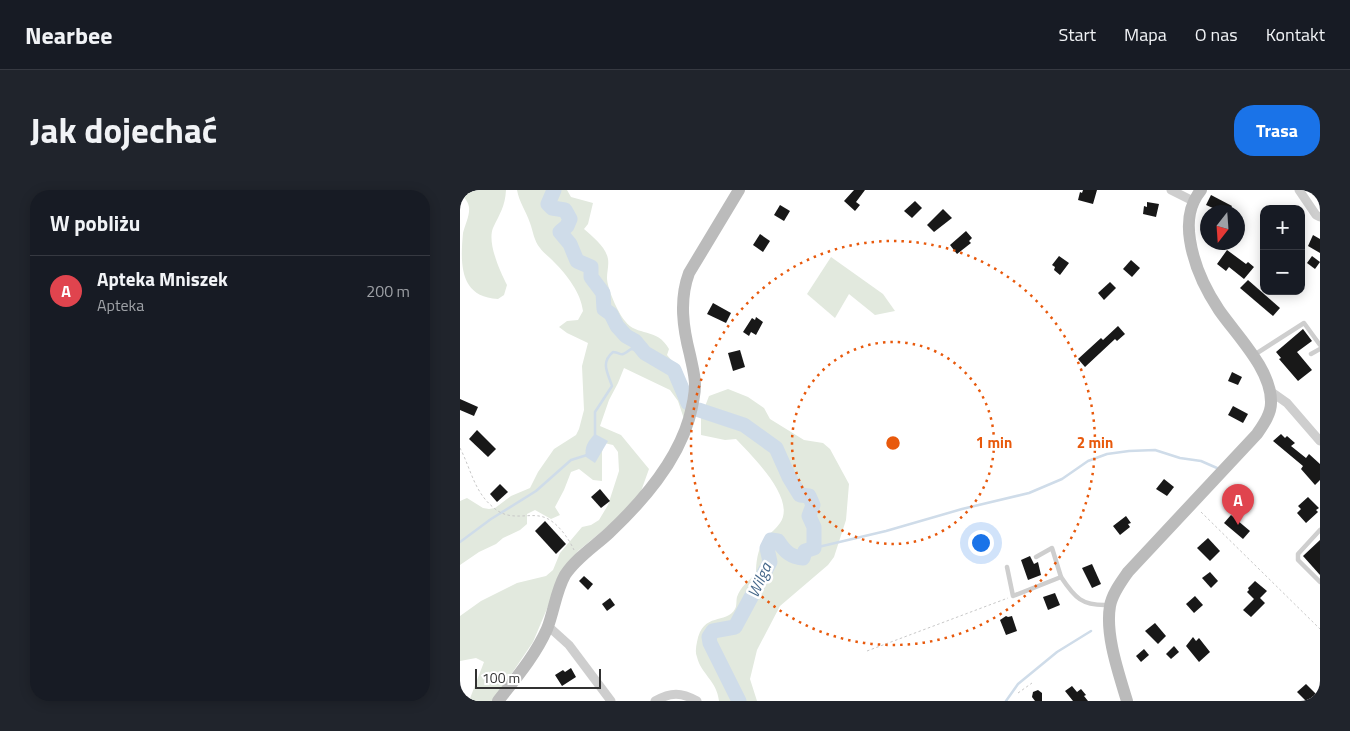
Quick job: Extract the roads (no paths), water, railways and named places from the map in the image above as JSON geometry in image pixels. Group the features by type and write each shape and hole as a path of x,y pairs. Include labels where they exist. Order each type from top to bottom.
{"street":[{"path":"498,701 535,652 548,626 565,575 645,495 674,455 689,420 696,385 684,324 683,294 689,273 739,190"},
{"path":"1171,190 1193,201"},
{"path":"1127,701 1110,637 1110,605 1117,588 1128,572 1257,434 1270,411 1270,391 1267,381 1253,355 1216,304 1201,279 1196,265 1191,248 1188,224 1193,201 1201,190"},
{"path":"1299,190 1316,215 1320,217"},
{"path":"1270,391 1288,403 1320,441"},
{"path":"548,626 568,645 611,701"},
{"path":"655,701 671,695 684,694 697,701"}],"lane":[{"path":"1253,355 1304,323 1320,345"},
{"path":"1311,354 1320,349"},
{"path":"1320,530 1298,554 1298,560 1320,582"},
{"path":"1036,557 1052,548 1061,577 1073,595 1082,601 1092,604 1110,605"},
{"path":"1007,567 1013,596 1061,577"}],"water":[{"path":"595,434 608,441 595,463 586,457 586,450 587,444"}],"waterway":[{"name":"Wilga","path":"554,190 548,204 552,208 565,210 570,219 567,226 560,232 570,244 577,261 591,267 591,277 603,293 604,309 611,314 617,326 626,336 635,341 645,353 674,370 688,403"},
{"path":"595,437 595,412 612,386 606,368 609,356 613,352 623,354 631,349 641,350"},
{"name":"Wilga","path":"699,410 744,425 776,448 789,477 800,495 809,496 813,505 809,516 814,527 814,548 805,551 803,558 789,553 778,541 771,540 767,548 770,562 735,627 713,631 709,637 710,643 739,701"},
{"path":"814,548 1029,493 1062,479 1088,461 1107,454 1155,450 1180,458 1201,461 1217,468"},
{"path":"460,542 491,519 536,491 571,460 587,455"},
{"path":"1006,701 1018,684 1057,652 1091,631"}],"place":[{"name":"Apteka Mniszek","path":"1238,525"}]}
